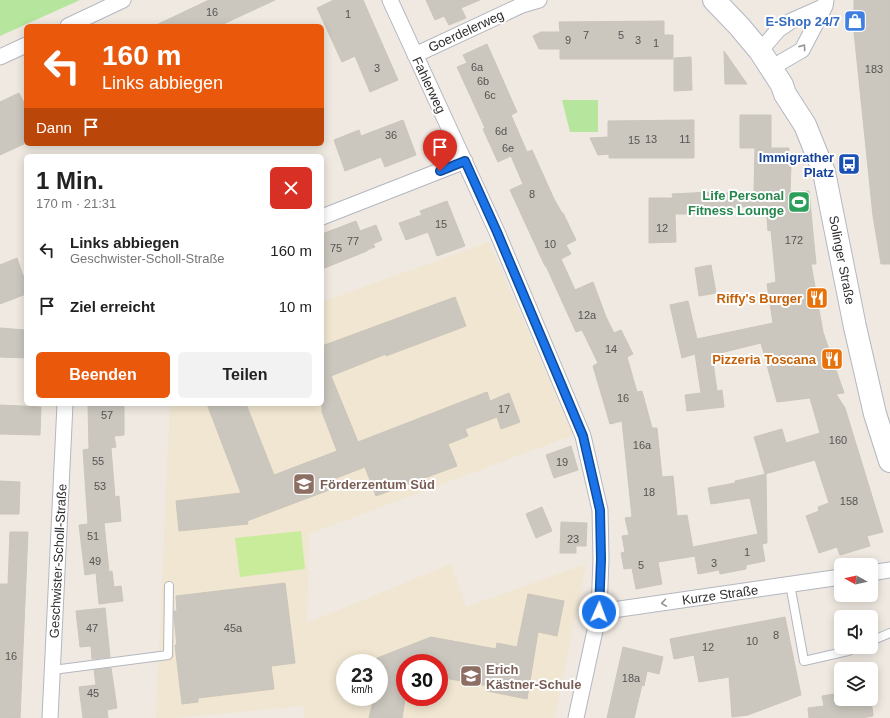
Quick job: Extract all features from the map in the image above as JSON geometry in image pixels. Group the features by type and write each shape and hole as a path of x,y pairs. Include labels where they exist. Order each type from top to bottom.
{"main road":[{"name":"Solinger Straße","path":"714,0 739,26 766,60 782,85 785,94 805,125 824,172 855,327 875,414 890,461"}],"street":[{"path":"72,24 123,0"},
{"name":"Fahlerweg","path":"390,0 497,232 583,436 600,510 601,559 599,612 576,718"},
{"name":"Goerdelerweg","path":"415,55 522,5 539,0"},
{"path":"766,60 802,50 825,3"},
{"path":"766,60 778,30 791,21 825,3"},
{"path":"0,57 24,46"},
{"path":"324,216 465,161"},
{"name":"Geschwister-Scholl-Straße","path":"50,718 65,406"},
{"path":"878,572 890,570"},
{"name":"Kurze Straße","path":"599,612 834,578"}],"lane":[{"path":"790,584 804,661 835,654"},
{"path":"53,670 168,655 169,586"},
{"path":"878,638 890,633"}],"shaded area":[{"name":"Förderzentum Süd","path":"489,242 573,435 309,534 307,623 451,564 466,607 586,564 555,718 304,718 304,706 174,718 156,718 170,406 324,406 324,301"}],"green space":[{"path":"0,0 80,0 24,24 0,36"},
{"path":"562,100 598,100 598,132 570,132"},
{"path":"301,531 305,569 240,577 235,538"}],"building":[{"path":"209,0 275,0 223,24 158,24"},
{"path":"334,0 363,0 398,80 370,92 355,56 342,62 317,8"},
{"path":"426,0 480,0 461,8 466,18 449,25 444,16 435,20"},
{"path":"854,0 890,0 890,264 881,264 873,216 854,32"},
{"path":"664,21 664,35 673,35 673,59 560,59 560,49 539,49 533,36 541,32 560,32 559,22"},
{"path":"487,44 517,112 511,115 527,152 532,150 554,199 563,213 576,240 566,245 571,254 561,259 575,290 593,282 606,317 614,333 621,330 633,354 627,357 637,392 642,391 652,428 657,428 662,477 673,476 677,516 687,515 693,548 758,534 750,498 711,504 708,488 735,483 735,481 766,474 767,543 762,544 765,561 746,565 746,569 720,574 719,570 698,574 695,556 658,562 662,584 636,589 632,568 624,569 621,553 625,552 622,536 629,535 625,518 632,517 622,421 610,424 593,366 598,363 582,330 576,332 510,190 523,184 511,156 498,162 483,129 485,128 457,67 467,63 463,55"},
{"path":"724,51 747,84 725,84"},
{"path":"691,57 692,90 674,91 674,58"},
{"path":"19,93 24,103 24,144 0,155 0,102"},
{"path":"740,115 771,115 771,148 789,148 789,166 791,166 790,192 809,191 816,264 811,264 823,332 844,393 836,394 845,408 883,532 867,536 870,546 840,555 837,547 819,553 806,516 819,511 818,507 829,503 815,460 765,474 754,437 782,429 786,443 820,433 810,398 777,402 761,343 712,355 717,391 722,390 724,407 687,411 685,395 701,393 695,354 682,358 670,305 688,301 697,339 773,323 767,284 776,282 771,230 768,231 766,205 730,208 730,214 675,214 676,242 649,243 649,198 673,198 672,194 713,192 713,195 734,192 754,192 755,148 740,148"},
{"path":"403,120 416,155 385,167 381,157 345,171 334,140 359,130 361,136"},
{"path":"694,120 694,158 609,158 609,154 598,155 590,138 608,137 608,121"},
{"path":"447,201 465,246 437,256 428,232 406,240 399,223 422,215 420,211"},
{"path":"356,221 360,231 376,225 382,240 373,244 375,247 367,251 324,268 324,233"},
{"path":"17,258 23,276 24,275 24,295 0,304 0,265"},
{"path":"711,265 716,293 699,296 695,268"},
{"path":"455,297 466,326 386,356 386,354 331,376 358,442 487,392 490,401 509,393 520,422 501,429 497,417 465,429 468,436 448,444 457,466 376,496 365,467 326,482 329,490 247,521 248,524 179,531 176,501 241,493 208,406 247,406 274,475 337,451 322,412 322,406 324,406 324,345"},
{"path":"0,328 24,330 24,358 0,357"},
{"path":"0,405 41,407 40,435 0,434"},
{"path":"88,406 124,406 124,435 114,436 116,447 111,448 115,497 119,496 121,521 104,523 109,572 112,571 114,587 121,586 123,601 99,604 96,573 85,575 79,525 88,524 83,450 89,449"},
{"path":"571,446 578,470 554,478 546,455"},
{"path":"0,481 20,482 19,514 0,514"},
{"path":"542,507 552,531 536,538 526,514"},
{"path":"561,522 587,523 586,546 576,546 576,553 560,553"},
{"path":"10,532 28,532 20,718 0,718 0,584 8,584"},
{"path":"285,583 295,663 271,666 274,689 198,698 198,702 182,704 175,645 177,645 174,617 174,611 177,611 176,596"},
{"path":"528,594 564,601 557,636 538,632 527,699 487,691 489,686 448,679 448,654 396,654 396,706 404,706 402,718 369,718 372,706 388,706 387,654 431,637 496,649 497,643 517,647"},
{"path":"105,608 110,657 92,659 91,646 80,647 76,611"},
{"path":"785,617 801,695 748,715 732,717 729,677 699,682 694,655 674,659 670,639"},
{"path":"623,647 663,657 659,674 647,671 634,718 607,718"},
{"path":"111,668 117,708 107,710 108,718 83,718 79,687 96,685 94,670"},
{"path":"834,694 834,706 872,706 873,716 862,718 809,718 808,708 824,706 822,696"}],"place":[{"name":"E-Shop 24/7","path":"855,21"},
{"name":"Immigrather Platz","path":"849,164"},
{"name":"Life Personal Fitness Lounge","path":"799,202"},
{"name":"Riffy's Burger","path":"817,298"},
{"name":"Pizzeria Toscana","path":"832,359"},
{"name":"Förderzentum Süd","path":"304,484"},
{"name":"Erich Kästner-Schule","path":"471,676"}],"route":[{"path":"440,171 465,161 497,232 583,436 600,510 601,559 599,612"}]}
